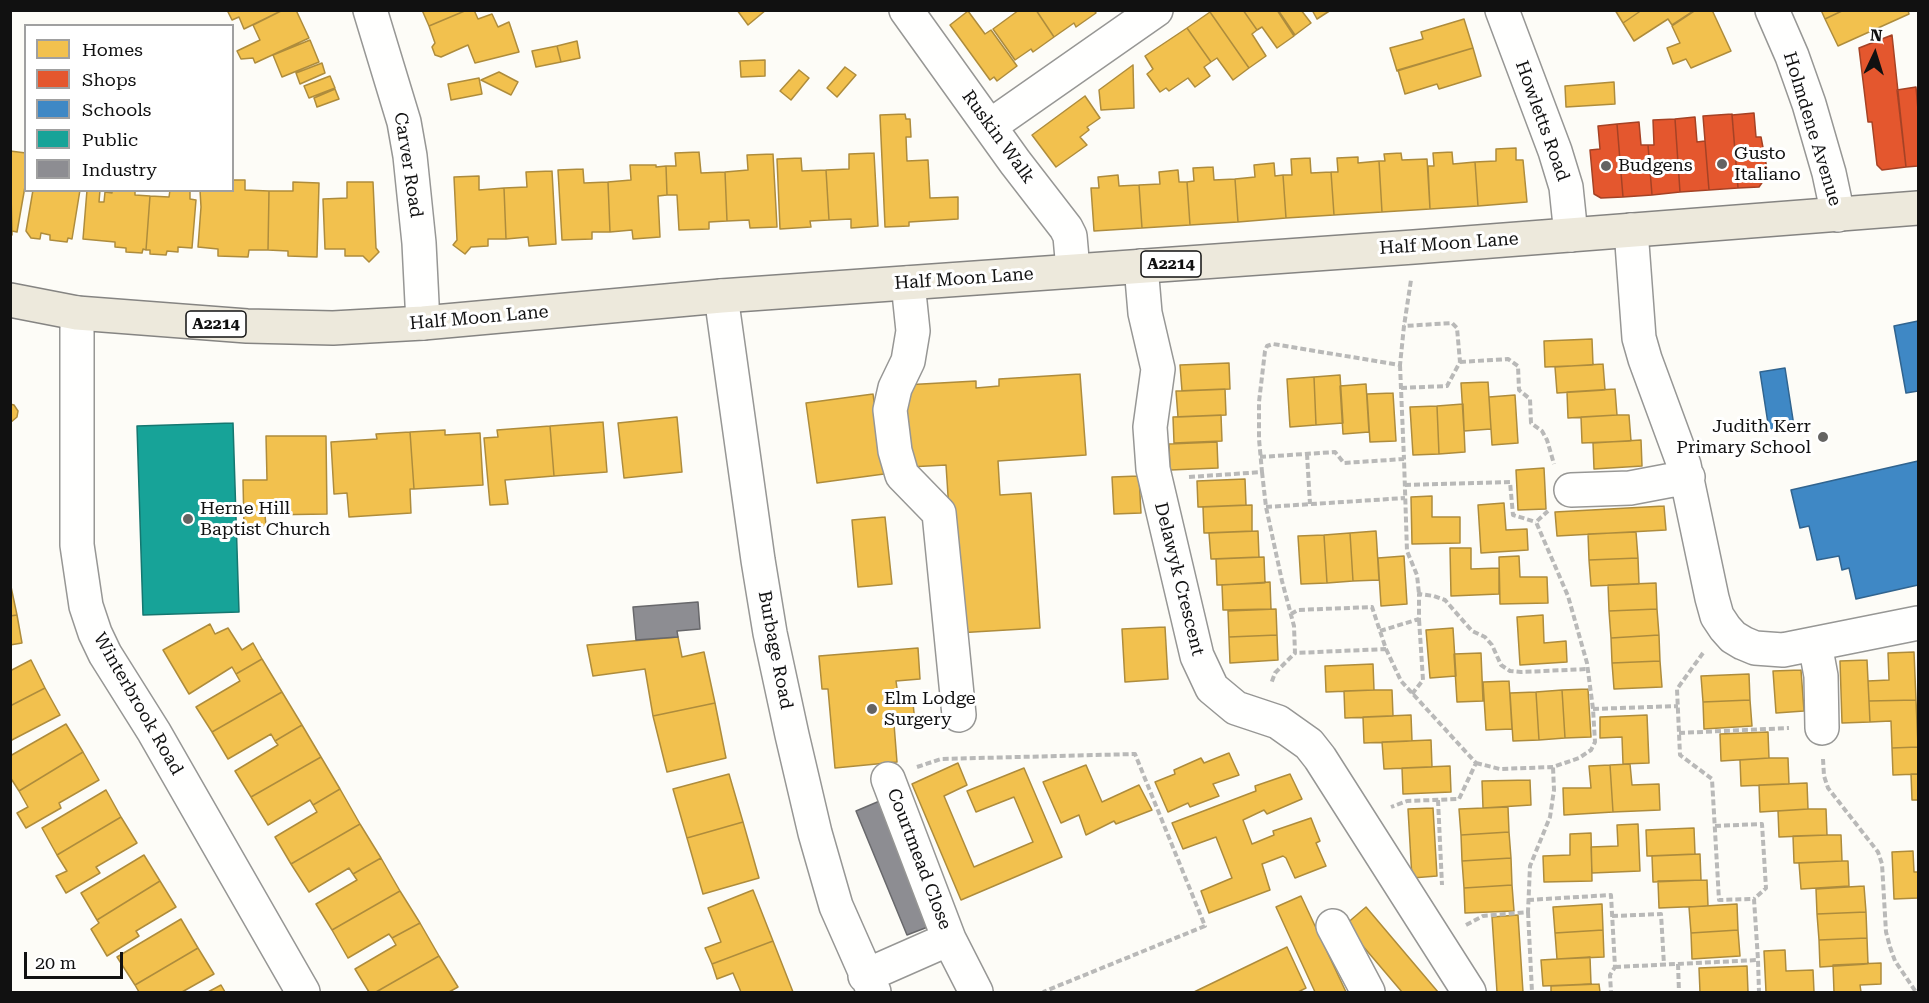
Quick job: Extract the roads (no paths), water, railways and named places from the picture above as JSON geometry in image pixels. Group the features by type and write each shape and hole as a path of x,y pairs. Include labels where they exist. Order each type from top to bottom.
{"main road":[{"name":"Half Moon Lane","path":"10,300 77,313 258,327 333,328 423,323 721,296 1414,247 1918,208"}],"street":[{"name":"Carver Road","path":"369,10 404,122 411,156 423,323"},
{"name":"Ruskin Walk","path":"906,10 1066,228 1070,236 1073,270"},
{"path":"990,126 1156,10"},
{"name":"Howletts Road","path":"1502,10 1555,150 1566,187 1571,235"},
{"name":"Holmdene Avenue","path":"1772,10 1802,83 1825,157 1838,215"},
{"path":"1631,230 1639,338 1688,477 1712,598 1717,616 1725,628 1732,637 1755,648 1783,650 1918,623"},
{"name":"Delawyk Crescent","path":"1141,266 1145,313 1158,369 1150,428 1156,485 1197,656 1212,688 1236,708 1278,722 1309,744 1469,993"},
{"path":"908,283 913,331 908,361 896,388 890,410 895,451 902,476 939,513 959,715"},
{"name":"Burbage Road","path":"721,296 756,550 775,656 814,833 836,906 870,984"},
{"name":"Winterbrook Road","path":"77,313 77,545 86,606 105,654 154,732 303,993"},
{"path":"1571,490 1630,488 1688,477"},
{"path":"1815,644 1821,676 1822,728"},
{"name":"Courtmead Close","path":"888,779 949,939 976,993"},
{"path":"1333,926 1368,993"},
{"name":"Courtmead Close","path":"870,984 949,939"}],"place":[{"name":"Gusto Italiano","path":"1722,164"},
{"name":"Budgens","path":"1606,166"},
{"name":"Judith Kerr Primary School","path":"1823,437"},
{"name":"Herne Hill Baptist Church","path":"188,519"},
{"name":"Elm Lodge Surgery","path":"872,709"}]}
